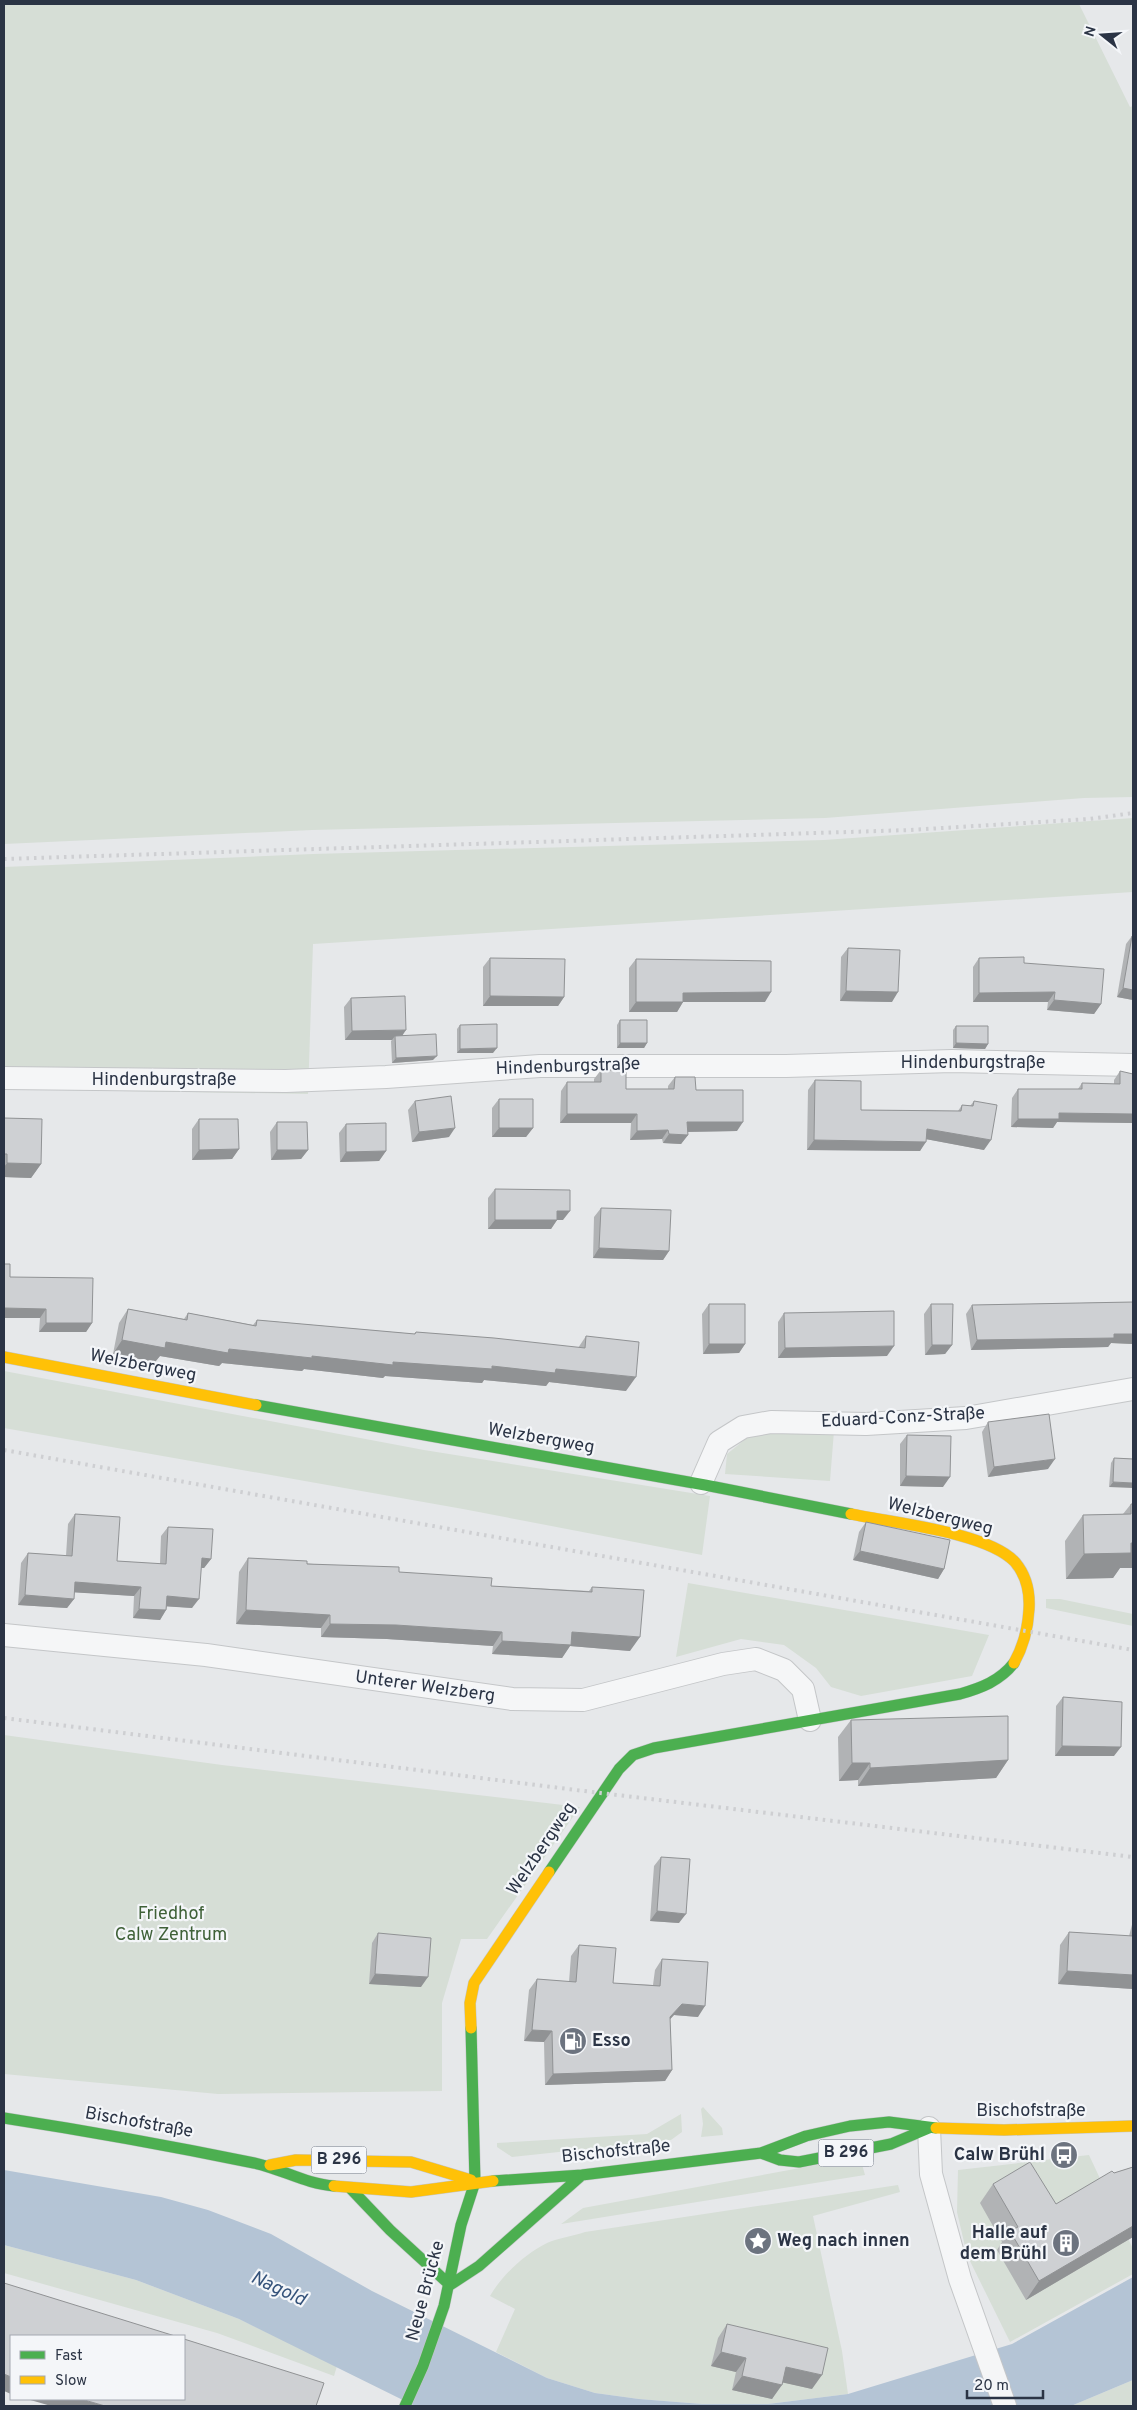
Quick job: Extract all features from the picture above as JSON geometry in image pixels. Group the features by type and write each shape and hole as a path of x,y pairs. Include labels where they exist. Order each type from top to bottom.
{"street":[{"name":"Hindenburgstraße","path":"4,1078 286,1081 386,1077 540,1066 786,1066 952,1061 1133,1065"},
{"name":"Welzbergweg","path":"4,1357 417,1435 702,1483 976,1541 1003,1553 1023,1571 1030,1596 1030,1612 1023,1641 1013,1666 998,1680 960,1694 654,1748 633,1755 618,1769 474,1983 470,2003 475,2182"},
{"name":"Eduard-Conz-Straße","path":"702,1483 719,1442 743,1427 771,1422 866,1424 966,1418 1133,1389"},
{"name":"Unterer Welzberg","path":"4,1635 206,1655 512,1699 583,1700 723,1664 756,1660 784,1670 803,1689 810,1720"},
{"name":"Bischofstraße","path":"4,2118 138,2139 268,2166 318,2185 351,2189 411,2192 475,2182 582,2175 761,2153 806,2136 850,2126 888,2122 929,2128 1004,2130 1133,2126"},
{"name":"Bischofstraße","path":"761,2153 780,2160 799,2162 891,2144 929,2128"},
{"path":"929,2128 931,2174 960,2279 1006,2406"},
{"name":"Bischofstraße","path":"268,2166 296,2160 411,2162 475,2182"},
{"path":"351,2189 384,2224 450,2285 479,2266 582,2175"},
{"name":"Neue Brücke","path":"405,2406 423,2366 444,2306 450,2285 461,2225 475,2182"}],"green space":[{"path":"4,4 1079,4 1130,107 1133,106 1133,797 1084,798 825,818 312,830 4,844"},
{"path":"1133,818 1133,892 313,944 308,1094 4,1089 4,867 313,854 824,840"},
{"path":"4,1371 424,1450 710,1496 702,1555 463,1509 4,1428"},
{"path":"774,1428 834,1431 830,1481 725,1474 727,1454 748,1437"},
{"path":"688,1583 989,1635 972,1676 861,1696 831,1687 816,1668 784,1645 741,1639 676,1657"},
{"path":"1046,1599 1060,1599 1133,1614 1133,1626 1046,1608"},
{"name":"Friedhof Calw Zentrum","path":"4,1735 222,1765 580,1807 487,1939 461,1939 442,2003 442,2091 218,2094 4,2074"},
{"path":"703,2107 722,2128 723,2135 701,2137 703,2124 701,2109"},
{"path":"681,2114 682,2132 671,2140 512,2157 497,2147 497,2143 647,2134"},
{"path":"1089,2155 1133,2249 1133,2274 1010,2342 967,2255 957,2212 958,2170"},
{"path":"860,2157 865,2175 561,2224 583,2208"},
{"path":"898,2185 900,2192 813,2216 842,2351 848,2394 768,2404 702,2404 639,2399 595,2393 547,2378 496,2352 515,2309 490,2296 501,2280 515,2266 530,2253 547,2243 585,2232"},
{"path":"4,2245 136,2280 239,2319 337,2366 334,2376 217,2333 4,2273"},
{"path":"1133,2380 1133,2406 1071,2406"}],"water":[{"name":"Nagold","path":"4,2170 161,2197 208,2210 271,2234 372,2291 547,2378 595,2393 702,2404 768,2404 848,2394 1012,2344 1133,2277 1133,2380 1071,2406 415,2406 239,2319 136,2280 4,2245"}],"building":[{"path":"1133,936 1133,990 1123,988"},
{"path":"848,948 900,950 898,992 846,991"},
{"path":"1024,957 1024,963 1104,969 1101,1004 1054,1000 1055,992 979,993 979,958"},
{"path":"490,958 565,959 564,997 490,996"},
{"path":"636,959 771,961 771,992 683,993 683,1002 636,1002"},
{"path":"405,996 406,1030 352,1031 351,998"},
{"path":"620,1020 647,1020 647,1043 620,1043"},
{"path":"497,1024 497,1048 460,1049 460,1025"},
{"path":"956,1026 988,1026 988,1044 956,1043"},
{"path":"436,1034 437,1056 396,1058 395,1036"},
{"path":"601,1070 626,1070 626,1089 674,1089 675,1077 695,1077 696,1090 743,1090 743,1122 687,1122 688,1135 669,1134 668,1130 637,1131 637,1114 567,1114 567,1082 601,1082"},
{"path":"1120,1071 1133,1074 1133,1114 1059,1113 1059,1119 1018,1119 1018,1089 1082,1089 1082,1083 1120,1084"},
{"path":"815,1080 861,1081 861,1110 961,1111 962,1105 973,1106 974,1101 997,1105 991,1140 927,1129 926,1142 814,1140"},
{"path":"451,1096 455,1128 419,1132 415,1101"},
{"path":"499,1099 533,1099 533,1128 499,1128"},
{"path":"4,1118 42,1119 41,1164 7,1163 7,1154 4,1154"},
{"path":"199,1119 238,1119 239,1149 199,1150"},
{"path":"277,1122 307,1122 308,1150 277,1150"},
{"path":"386,1123 386,1151 346,1152 346,1124"},
{"path":"495,1189 570,1190 570,1211 557,1211 557,1220 495,1220"},
{"path":"601,1208 671,1210 669,1251 599,1248"},
{"path":"4,1264 10,1264 10,1277 93,1278 92,1323 46,1323 46,1309 4,1308"},
{"path":"1133,1302 1133,1334 1114,1334 1114,1338 977,1340 972,1305"},
{"path":"709,1304 745,1304 745,1344 709,1344"},
{"path":"931,1304 953,1304 952,1345 932,1345"},
{"path":"128,1309 187,1320 188,1313 256,1326 257,1320 415,1334 416,1332 494,1338 585,1348 586,1336 639,1342 636,1377 556,1369 555,1373 492,1366 492,1369 393,1362 393,1365 229,1349 228,1353 166,1342 165,1348 122,1340"},
{"path":"894,1311 894,1346 785,1348 784,1313"},
{"path":"1049,1414 1055,1459 994,1467 988,1422"},
{"path":"907,1435 951,1436 950,1477 906,1476"},
{"path":"1114,1458 1133,1459 1133,1483 1113,1482"},
{"path":"1131,1504 1133,1504 1133,1543 1131,1543 1131,1553 1084,1554 1083,1515 1131,1514"},
{"path":"75,1514 120,1517 117,1561 166,1564 168,1527 213,1529 211,1559 202,1558 199,1599 167,1596 166,1610 139,1609 141,1587 75,1582 74,1599 25,1595 28,1553 72,1556"},
{"path":"866,1522 950,1540 944,1569 860,1551"},
{"path":"248,1558 307,1561 307,1564 399,1567 399,1572 492,1578 491,1586 592,1592 592,1587 644,1590 640,1637 572,1632 571,1645 502,1641 502,1632 396,1625 330,1624 330,1615 246,1610"},
{"path":"1063,1697 1122,1702 1121,1747 1062,1746"},
{"path":"1008,1716 1008,1760 870,1768 870,1763 852,1763 851,1720"},
{"path":"661,1857 690,1859 686,1914 657,1911"},
{"path":"1069,1932 1133,1936 1133,1975 1067,1971"},
{"path":"378,1933 431,1938 428,1977 375,1974"},
{"path":"579,1945 616,1948 613,1983 660,1986 662,1959 708,1962 705,2006 682,2004 670,2017 672,2070 553,2074 552,2031 532,2030 537,1979 576,1982"},
{"path":"1030,2162 1056,2204 1112,2171 1114,2173 1133,2167 1133,2226 1039,2281 1010,2231 1018,2227 993,2184"},
{"path":"4,2283 172,2335 10,2335 10,2377 4,2374"},
{"path":"727,2324 828,2348 822,2375 786,2367 782,2385 742,2376 746,2358 721,2352"},
{"path":"185,2339 324,2383 316,2406 105,2406 84,2400 185,2400"}],"railway":[{"path":"4,859 910,830 1089,819 1133,813"},
{"path":"4,1450 1133,1650"},
{"path":"4,1718 584,1791 1133,1857"}],"traffic: fast":[{"path":"256,1405 705,1485 851,1514"},
{"path":"549,1872 619,1769 633,1755 654,1748 960,1694 990,1683 1003,1675 1014,1663"},
{"path":"405,2406 423,2366 444,2306 461,2225 475,2182 471,2028"},
{"path":"4,2118 254,2163 324,2185 334,2186"},
{"path":"493,2181 582,2175 761,2153 806,2136 850,2126 889,2122 936,2128"},
{"path":"761,2153 780,2160 799,2162 891,2144 929,2128"},
{"path":"450,2285 479,2266 582,2175"},
{"path":"351,2189 390,2230 450,2285"}],"traffic: slow":[{"path":"4,1357 256,1405"},
{"path":"851,1514 962,1536 1002,1552 1015,1562 1025,1578 1029,1603 1024,1637 1014,1663"},
{"path":"471,2028 470,2003 474,1983 549,1872"},
{"path":"936,2128 1004,2130 1133,2126"},
{"path":"270,2165 296,2160 411,2162 471,2180"},
{"path":"334,2186 411,2192 493,2181"}],"place":[{"name":"Esso","path":"573,2041"},
{"name":"Calw Brühl","path":"1064,2155"},
{"name":"Weg nach innen","path":"758,2241"},
{"name":"Halle auf dem Brühl","path":"1066,2243"}]}
